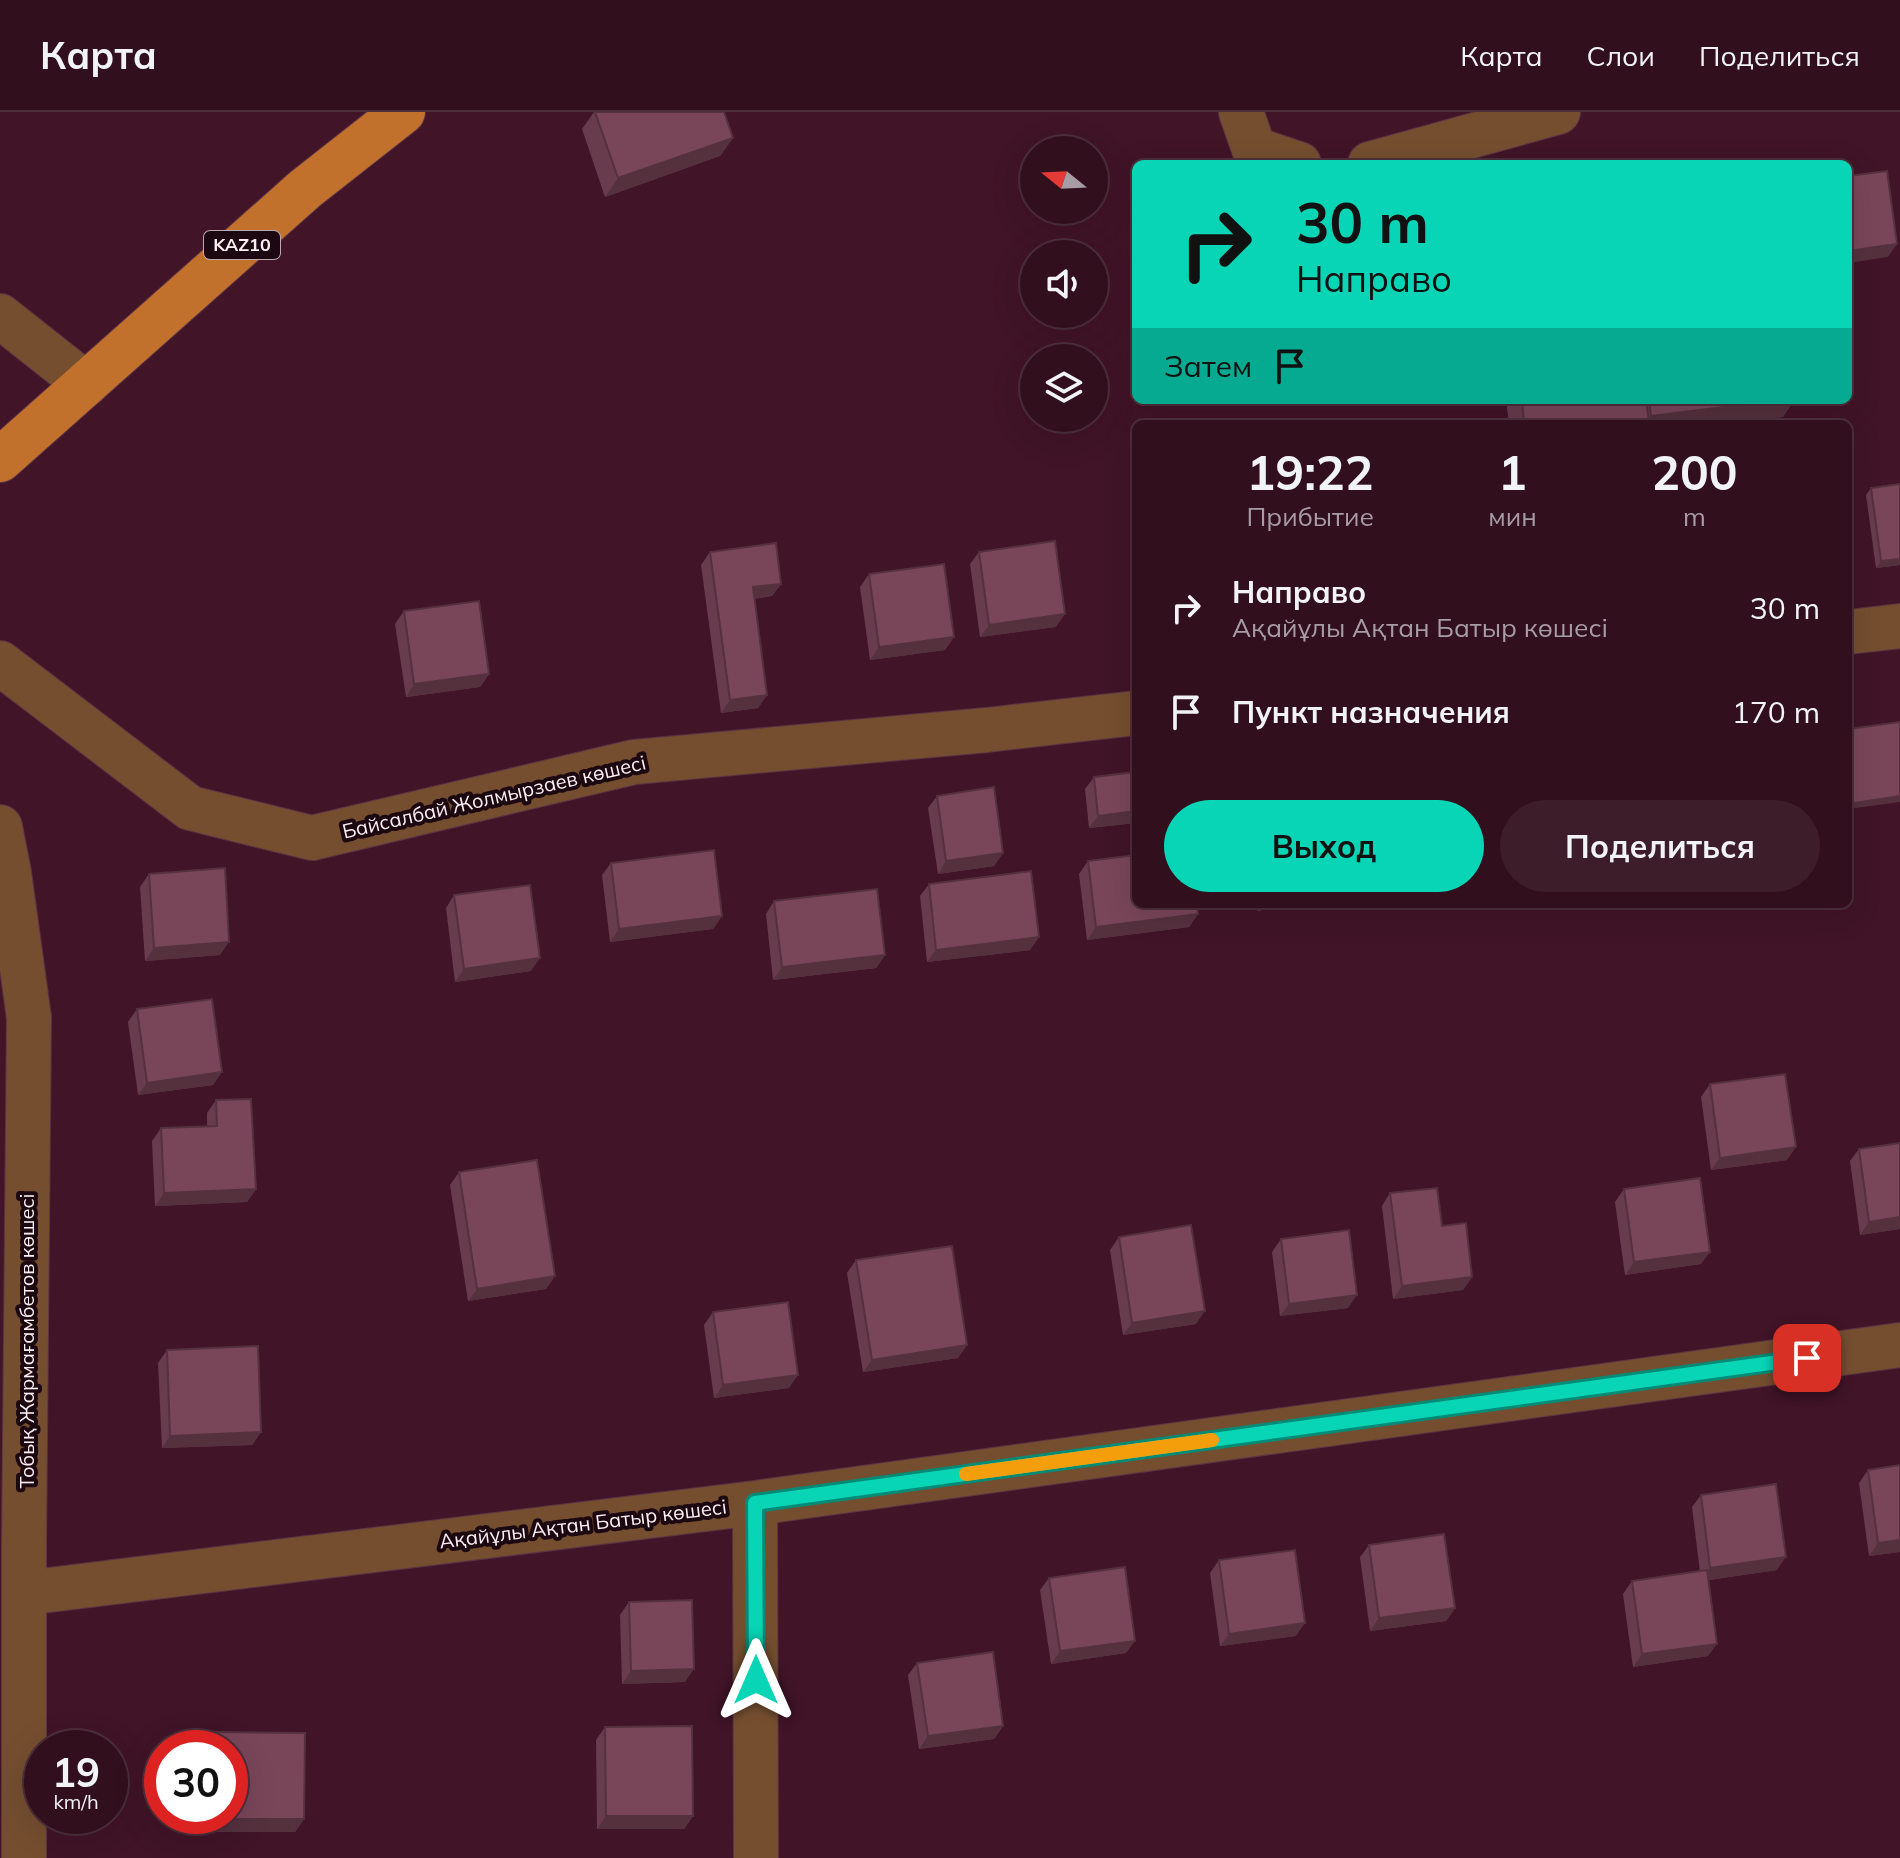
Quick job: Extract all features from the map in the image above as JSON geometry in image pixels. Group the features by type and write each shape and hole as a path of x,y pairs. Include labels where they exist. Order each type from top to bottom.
{"main road":[{"name":"KAZ10","path":"0,474 14,448 305,189 403,112"}],"street":[{"path":"1241,112 1254,149 1287,160"},
{"path":"1384,160 1558,112"},
{"path":"0,316 86,384"},
{"path":"1852,632 1900,626"},
{"name":"Байсалбай Жолмырзаев көшесі","path":"0,663 190,808 312,838 634,762 1132,713"},
{"name":"Тобық Жармағамбетов көшесі","path":"0,827 29,1018 12,1545 25,1593 12,1646 16,1856"},
{"name":"Ақайұлы Ақтан Батыр көшесі","path":"25,1593 755,1503 1900,1345"},
{"path":"755,1503 756,1858"}],"building":[{"path":"595,112 724,112 733,138 618,178"},
{"path":"1887,171 1897,244 1852,250 1852,175"},
{"path":"1522,404 1647,404 1649,420 1524,420"},
{"path":"1650,404 1748,404 1651,416"},
{"path":"1900,484 1900,559 1881,561 1871,488"},
{"path":"1055,541 1065,614 989,625 979,552"},
{"path":"776,543 781,584 753,587 767,695 730,700 710,552"},
{"path":"944,564 954,637 879,647 869,574"},
{"path":"479,601 489,674 414,684 404,611"},
{"path":"1900,722 1900,796 1852,803 1852,728"},
{"path":"1132,772 1132,812 1098,816 1094,777"},
{"path":"994,787 1003,853 946,861 937,796"},
{"path":"714,850 722,916 619,929 611,863"},
{"path":"1132,856 1132,908 1197,908 1198,914 1096,927 1088,861"},
{"path":"225,868 229,942 154,948 149,874"},
{"path":"1031,871 1039,937 936,950 929,884"},
{"path":"530,885 540,958 464,969 454,895"},
{"path":"877,889 885,955 782,967 774,901"},
{"path":"212,999 222,1072 147,1083 137,1009"},
{"path":"1785,1074 1796,1147 1720,1158 1710,1084"},
{"path":"251,1099 256,1189 164,1193 161,1128 217,1126 216,1100"},
{"path":"1900,1143 1900,1217 1869,1222 1859,1149"},
{"path":"537,1160 555,1276 477,1289 459,1172"},
{"path":"1700,1178 1710,1252 1634,1262 1624,1189"},
{"path":"1437,1188 1442,1226 1466,1223 1472,1277 1402,1286 1390,1193"},
{"path":"1191,1225 1205,1311 1132,1323 1119,1237"},
{"path":"1349,1230 1357,1295 1289,1304 1281,1239"},
{"path":"952,1246 967,1345 872,1360 856,1260"},
{"path":"788,1302 798,1375 723,1385 713,1312"},
{"path":"258,1346 261,1432 170,1436 167,1350"},
{"path":"1900,1465 1900,1540 1878,1543 1868,1470"},
{"path":"1776,1484 1786,1557 1710,1568 1701,1495"},
{"path":"1444,1534 1455,1608 1379,1618 1369,1545"},
{"path":"1295,1550 1305,1623 1229,1634 1219,1560"},
{"path":"1125,1567 1135,1641 1060,1651 1049,1578"},
{"path":"1707,1570 1717,1644 1642,1654 1632,1581"},
{"path":"692,1600 694,1669 631,1671 629,1602"},
{"path":"993,1652 1003,1726 928,1736 917,1663"},
{"path":"692,1726 693,1816 606,1816 605,1727"},
{"path":"248,1732 305,1733 304,1819 248,1819"}],"slow traffic":[{"path":"966,1474 1212,1440"}],"route":[{"path":"756,1680 755,1503 1807,1358"}]}
